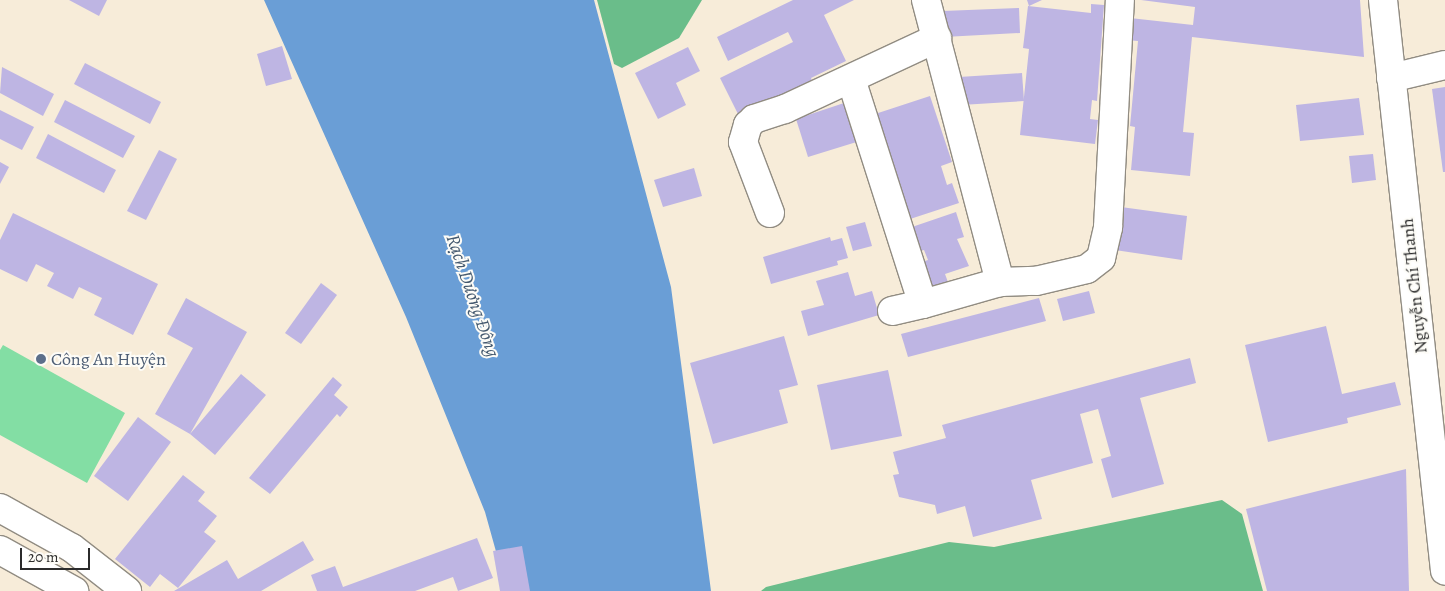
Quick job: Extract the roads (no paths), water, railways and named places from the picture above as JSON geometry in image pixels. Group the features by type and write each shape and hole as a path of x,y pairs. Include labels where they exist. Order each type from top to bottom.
{"street":[{"path":"926,0 1000,282"},
{"path":"892,312 1000,282 1036,281 1087,268 1100,258 1105,247 1120,0"},
{"name":"Nguyễn Chí Thanh","path":"1383,0 1445,571"},
{"path":"770,213 743,142 748,125 754,119 851,80 937,38"},
{"path":"1391,78 1445,65"},
{"path":"851,80 922,304"},
{"path":"0,508 82,555 127,591"},
{"path":"0,550 69,587 82,555"}],"water":[{"name":"Rạch Dương Đông","path":"264,0 594,0 671,287 711,591 507,591 485,512 406,317"}],"place":[{"name":"Công An Huyện","path":"41,359"}]}
